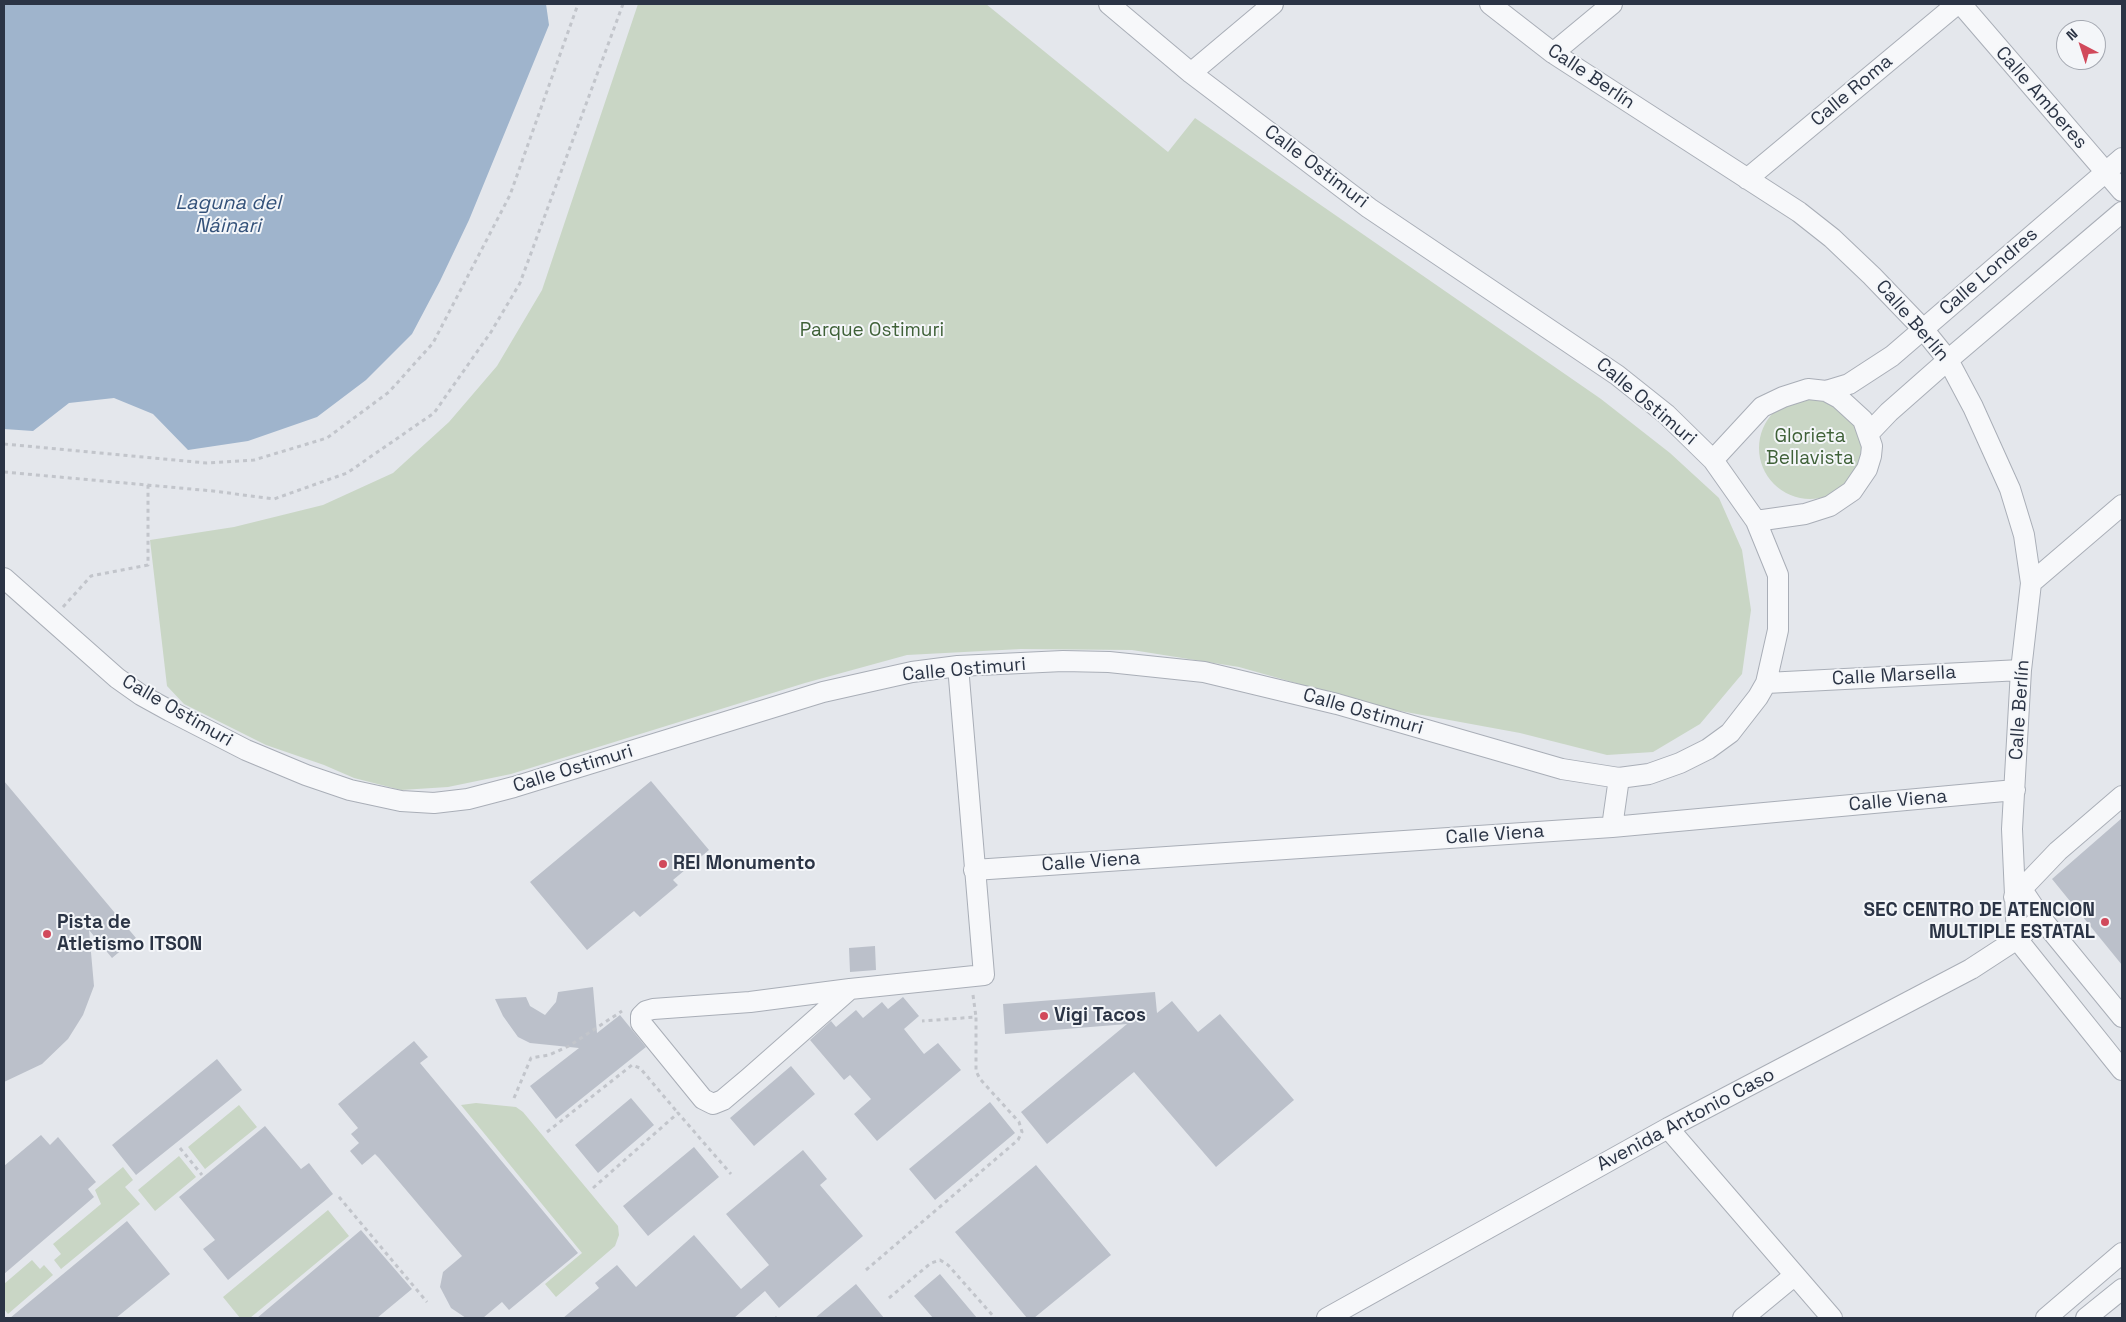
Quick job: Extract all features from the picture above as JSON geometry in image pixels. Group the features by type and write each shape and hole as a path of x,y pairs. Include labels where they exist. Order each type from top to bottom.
{"street":[{"name":"Calle Ostimuri","path":"4,578 92,656 141,695 246,750 350,790 402,801 468,799 514,787 823,692 912,672 958,666 1063,661 1155,665 1204,672 1337,704 1562,769 1619,778 1649,774 1708,749 1735,727 1766,683 1778,630 1778,575 1756,521 1713,460 1666,414 1617,374 1369,208 1191,73 1108,4"},
{"path":"1191,73 1273,4"},
{"name":"Calle Berlín","path":"1490,4 1553,53 1799,212 1832,238 1923,329 1948,360 1973,407 2010,489 2024,535 2031,583 2021,670 2012,829 2017,889 2017,939"},
{"path":"1553,53 1612,4"},
{"name":"Calle Roma","path":"1747,179 1957,4"},
{"name":"Calle Amberes","path":"1961,4 2122,191"},
{"name":"Calle Londres","path":"1713,460 1762,407 1783,397 1808,389 1826,391 1849,384 1869,373 2122,158"},
{"path":"1869,433 1889,412 1948,360 2122,212"},
{"path":"1756,521 1805,514 1841,499 1852,491 1867,469 1872,446 1869,433 1858,413 1826,391"},
{"path":"2031,583 2122,505"},
{"path":"850,989 723,1100 713,1104 703,1099 645,1031 641,1016 646,1011 653,1009 750,1002 850,989 984,975 958,666"},
{"name":"Calle Marsella","path":"1766,683 2021,670"},
{"path":"1612,827 1619,778"},
{"name":"Calle Viena","path":"974,870 1612,827 2015,790"},
{"path":"2122,796 2017,889 2122,1017"},
{"name":"Avenida Antonio Caso","path":"1327,1318 1668,1128 1971,969 2017,939 2041,918"},
{"path":"2017,939 2122,1070"},
{"path":"1668,1128 1832,1318"},
{"path":"2046,1318 2122,1253"},
{"path":"1743,1318 1795,1275"},
{"path":"2069,1299 2085,1318 2122,1289"}],"path":[{"path":"4,444 207,463 254,460 327,438 389,392 433,342 510,195 578,4"},
{"path":"4,472 274,499 347,473 434,413 491,332 520,283 623,4"},
{"path":"53,620 82,584 91,576 148,565 148,485"},
{"path":"514,1098 531,1058 548,1055 569,1046 616,1013 626,1009 641,1016"},
{"path":"866,1270 1018,1140 1022,1132 1019,1122 980,1079 976,1071 976,1017 922,1021"},
{"path":"547,1132 632,1065 640,1068 731,1174"},
{"path":"593,1188 678,1113"},
{"path":"180,1148 202,1175"},
{"path":"339,1197 428,1302"},
{"path":"889,1298 931,1263 940,1260 948,1265 995,1318"}],"green space":[{"name":"Parque Ostimuri","path":"638,4 986,4 1168,152 1195,118 1601,399 1670,453 1719,498 1742,550 1751,610 1742,674 1700,724 1653,752 1607,755 1520,733 1384,708 1239,667 1132,650 1021,649 907,655 805,683 511,774 448,787 401,790 354,778 324,765 266,745 184,704 167,686 150,540 234,527 323,505 393,473 449,422 497,366 542,290"},
{"name":"Glorieta Bellavista","path":"1810,397 1830,401 1846,412 1857,428 1861,448 1857,468 1846,484 1830,495 1810,499 1790,495 1774,484 1763,468 1759,448 1763,428 1774,412 1790,401"},
{"path":"476,1103 516,1107 523,1112 618,1226 619,1235 615,1246 556,1297 545,1284 582,1253 461,1105"},
{"path":"239,1105 257,1127 205,1169 188,1147"},
{"path":"179,1156 196,1177 155,1211 138,1190"},
{"path":"123,1167 133,1180 125,1187 140,1204 61,1269 54,1260 61,1254 53,1244 101,1204 95,1190"},
{"path":"328,1210 349,1236 250,1318 240,1318 223,1297"},
{"path":"32,1260 40,1269 44,1265 53,1275 8,1314 4,1309 4,1284"}],"water":[{"name":"Laguna del Náinari","path":"4,4 546,4 549,25 469,220 412,334 366,380 317,417 248,441 188,450 153,414 114,398 69,403 33,431 4,429"}],"building":[{"name":"Pista de Atletismo ITSON","path":"4,781 136,938 112,958 89,930 94,986 83,1015 68,1039 42,1064 4,1082"},
{"name":"REI Monumento","path":"651,781 709,850 673,880 678,885 640,917 634,911 587,950 530,882"},
{"name":"SEC CENTRO DE ATENCION MULTIPLE ESTATAL","path":"2122,818 2122,965 2052,879"},
{"path":"875,946 876,970 850,972 849,948"},
{"path":"593,987 597,1033 620,1015 646,1047 556,1119 530,1086 579,1048 530,1043 518,1037 503,1016 495,999 526,997 530,1006 545,1015 556,1002 558,992"},
{"path":"1155,992 1157,1013 1172,1001 1198,1032 1220,1014 1294,1100 1216,1167 1134,1072 1047,1144 1021,1112 1127,1024 1005,1034 1003,1004"},
{"path":"903,997 919,1016 904,1029 924,1054 938,1043 961,1070 877,1141 854,1114 871,1099 850,1075 844,1080 810,1040 831,1021 836,1027 856,1010 863,1018 882,1002 888,1009"},
{"path":"414,1041 428,1057 420,1063 578,1253 509,1310 502,1302 483,1318 466,1318 451,1308 440,1287 443,1272 462,1256 375,1154 362,1165 350,1151 359,1143 351,1134 358,1128 338,1104"},
{"path":"217,1059 242,1090 136,1175 112,1145"},
{"path":"791,1066 815,1094 754,1146 730,1118"},
{"path":"631,1098 654,1125 598,1173 575,1145"},
{"path":"990,1102 1015,1133 935,1200 909,1169"},
{"path":"265,1126 301,1169 309,1163 333,1194 228,1280 203,1249 215,1240 179,1197"},
{"path":"41,1135 50,1145 58,1137 96,1182 88,1189 94,1197 4,1274 4,1166"},
{"path":"694,1147 719,1177 648,1236 623,1206"},
{"path":"803,1150 827,1179 820,1185 863,1236 779,1308 765,1291 734,1318 563,1318 599,1288 595,1283 617,1265 636,1287 694,1235 741,1289 769,1265 726,1214"},
{"path":"1036,1165 1111,1255 1034,1318 1027,1318 955,1232"},
{"path":"127,1221 170,1274 116,1318 10,1318"},
{"path":"361,1230 412,1289 377,1318 257,1318"},
{"path":"940,1274 977,1318 933,1318 914,1296"},
{"path":"856,1284 884,1318 815,1318"}],"place":[{"name":"REI Monumento","path":"663,864"},
{"name":"SEC CENTRO DE ATENCION MULTIPLE ESTATAL","path":"2105,922"},
{"name":"Pista de Atletismo ITSON","path":"47,934"},
{"name":"Vigi Tacos","path":"1044,1016"}]}
